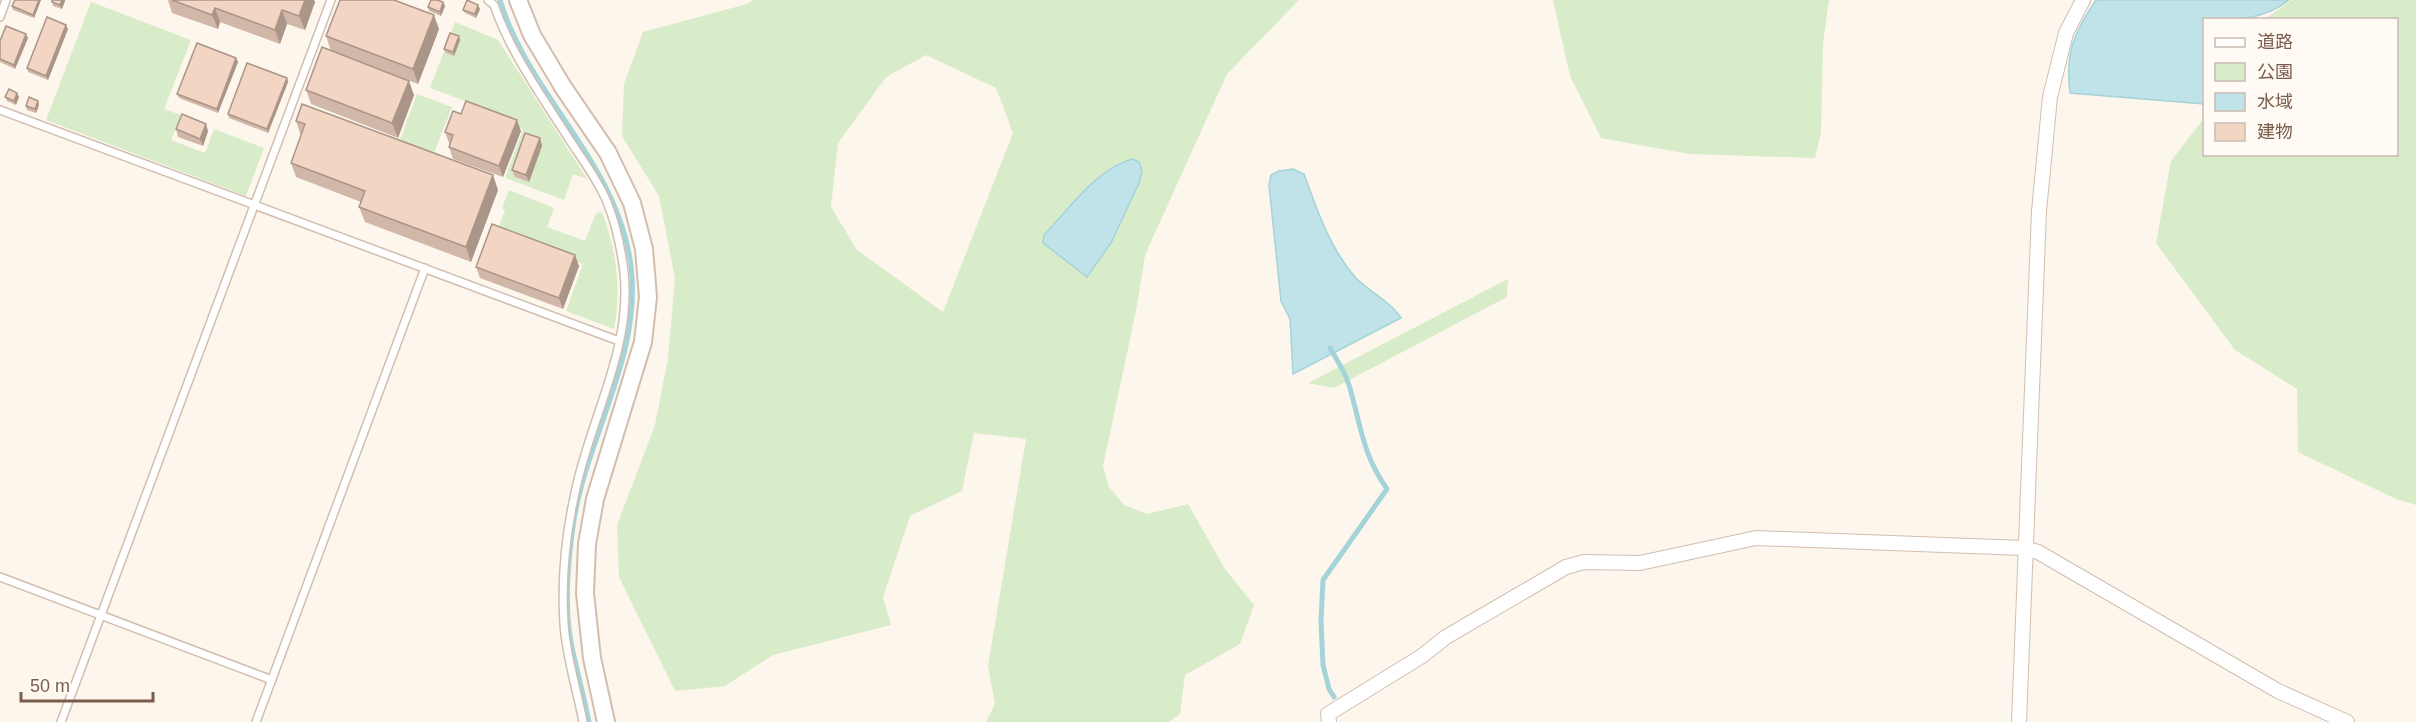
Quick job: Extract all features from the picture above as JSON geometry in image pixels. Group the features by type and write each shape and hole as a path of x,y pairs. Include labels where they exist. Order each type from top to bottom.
{"street":[{"path":"518,0 542,53 608,153 632,203 644,249 648,297 643,342 595,499 587,544 585,593 591,658 606,722"},
{"path":"2019,722 2039,211 2050,97 2066,33 2083,0"},
{"path":"1329,722 1328,714 1422,656 1446,637 1566,567 1584,562 1640,563 1756,538 2025,548 2038,552 2278,691 2347,722"}],"lane":[{"path":"0,17 6,0"},
{"path":"61,722 331,0"},
{"path":"492,2 516,57 586,164 606,200 619,238 624,273 625,311 615,361 577,482 568,526 563,579 565,636 583,722"},
{"path":"0,110 619,341"},
{"path":"256,722 425,268"},
{"path":"0,577 272,680"}],"green space":[{"path":"753,0 1299,0 1227,74 1145,255 1137,306 1103,466 1109,487 1124,505 1147,514 1188,504 1225,569 1254,605 1240,644 1185,675 1180,714 1169,722 986,722 995,704 988,666 1026,439 974,433 962,491 910,516 883,597 891,625 773,655 725,686 675,691 619,577 617,525 655,425 668,358 675,278 659,196 622,136 624,84 643,32 747,4","holes":["926,55 996,88 1013,133 943,312 857,250 831,207 838,143 886,77"]},
{"path":"1553,0 1829,0 1823,44 1821,132 1815,158 1689,154 1601,138 1570,76"},
{"path":"2292,0 2416,0 2416,505 2396,499 2298,452 2297,389 2235,350 2156,243 2171,161 2203,119 2203,156 2398,156 2398,18 2266,18"},
{"path":"91,2 191,40 164,109 181,115 171,140 205,153 214,129 264,148 246,196 46,120"},
{"path":"455,22 498,40 587,179 573,174 564,200 505,178 523,129 504,122 506,116 430,88"},
{"path":"417,94 452,107 434,153 400,140"},
{"path":"509,190 554,208 547,227 585,241 596,213 602,212 611,240 616,269 617,299 614,329 566,311 583,264 497,232"},
{"path":"1508,279 1507,297 1334,388 1308,383"}],"water":[{"path":"2096,0 2289,0 2270,12 2249,18 2203,18 2203,104 2070,93 2070,54 2082,23"},
{"path":"1133,159 1140,163 1142,173 1139,183 1111,243 1087,277 1043,243 1044,235 1096,180 1107,171"},
{"path":"1293,169 1304,174 1325,229 1347,267 1356,278 1392,307 1401,318 1293,374 1290,319 1281,301 1269,185 1271,175"}],"building":[{"path":"15,0 39,0 33,15 12,6"},
{"path":"52,0 62,0 60,5"},
{"path":"172,0 305,0 299,16 282,10 275,30 215,8 212,15"},
{"path":"340,0 394,0 434,15 413,69 326,36"},
{"path":"431,0 443,2 440,12 428,7"},
{"path":"467,0 478,5 475,14 463,10"},
{"path":"47,17 66,25 46,76 27,68"},
{"path":"6,26 26,34 14,65 0,59 0,41"},
{"path":"450,33 459,36 453,52 444,49"},
{"path":"197,43 236,58 217,109 177,94"},
{"path":"322,47 409,81 392,123 306,90"},
{"path":"247,63 287,78 267,129 228,114"},
{"path":"9,89 17,93 14,101 5,97"},
{"path":"29,97 38,101 35,109 26,106"},
{"path":"466,101 517,120 499,166 449,147 453,135 445,132 453,111 461,114"},
{"path":"302,104 493,175 466,247 359,207 365,191 291,163 305,124 296,121"},
{"path":"182,114 206,124 200,139 176,129"},
{"path":"525,133 540,138 526,175 512,170"},
{"path":"492,224 575,255 559,298 476,267"}],"waterway":[{"path":"500,0 513,35 609,194 623,229 631,266 632,299 629,332 612,394 581,488 574,520 569,566 567,597 569,627 589,722"},
{"path":"1330,348 1347,380 1372,464 1387,489 1323,580 1321,621 1323,665 1329,689 1334,697"}]}
